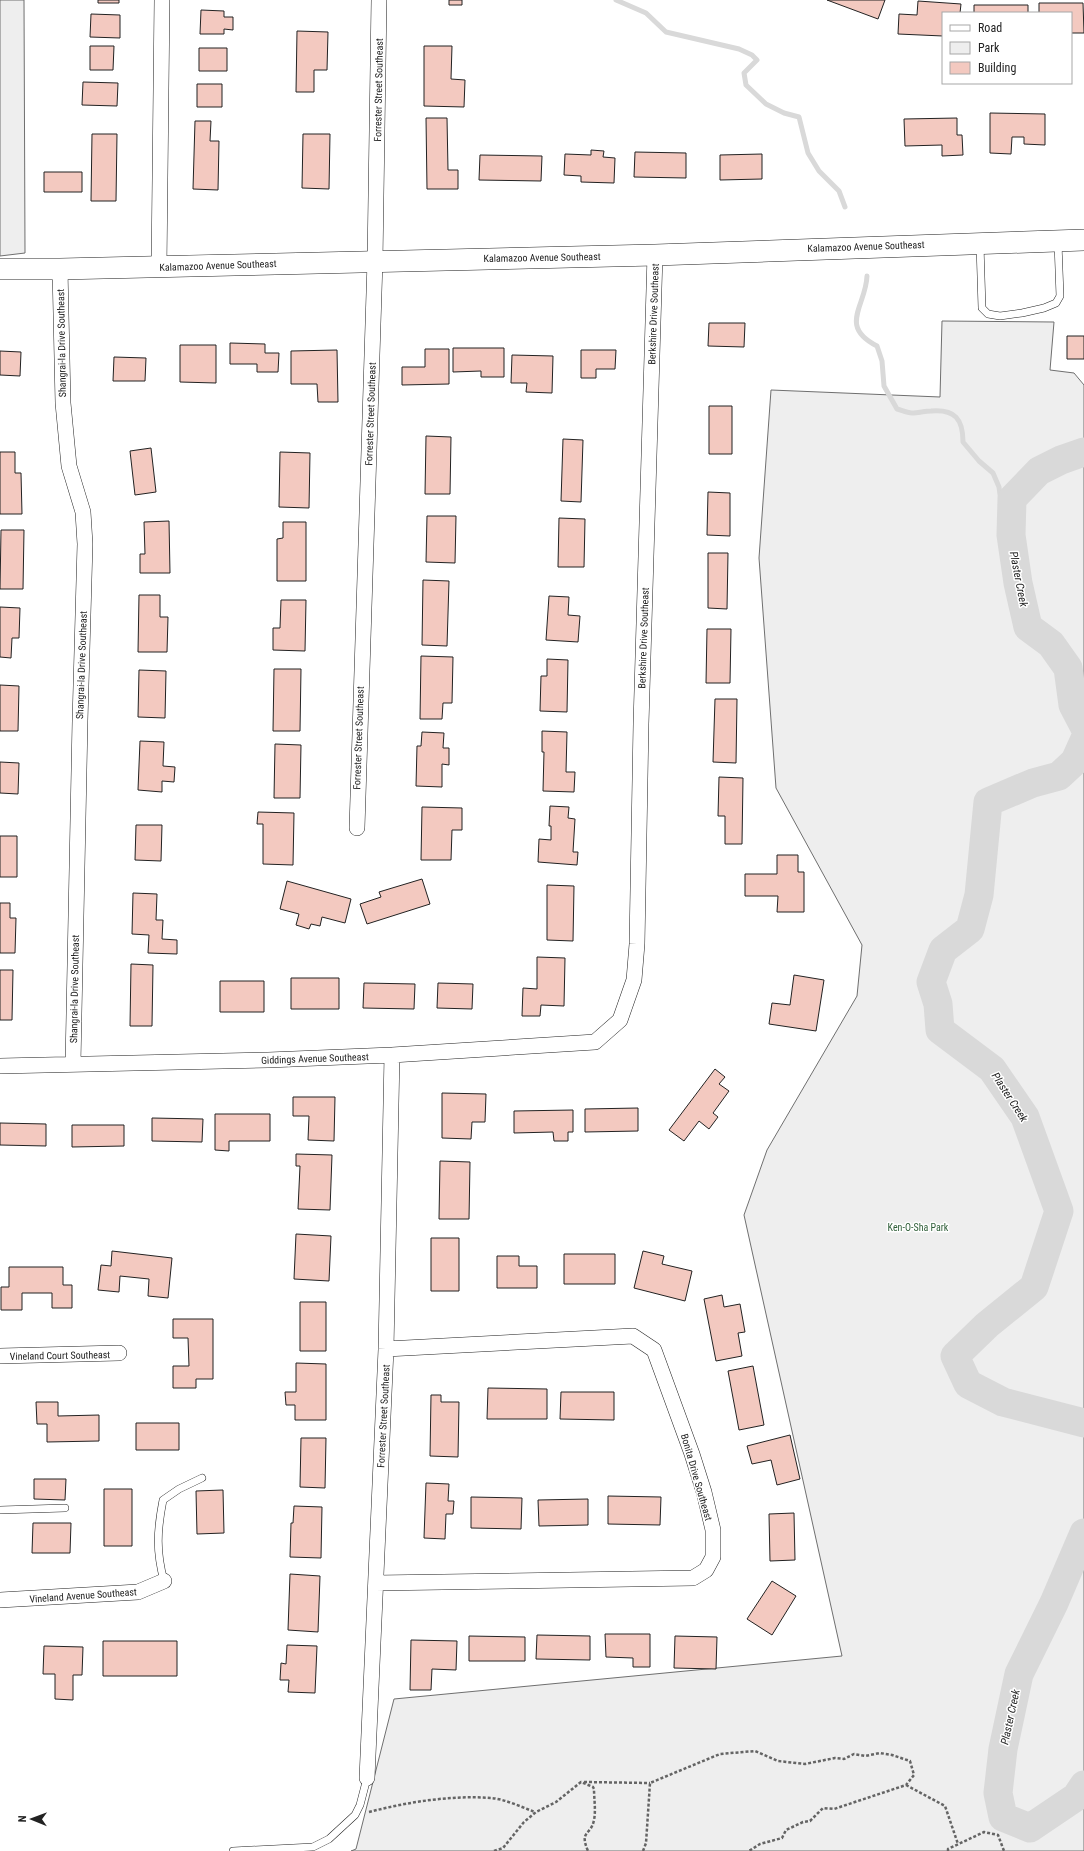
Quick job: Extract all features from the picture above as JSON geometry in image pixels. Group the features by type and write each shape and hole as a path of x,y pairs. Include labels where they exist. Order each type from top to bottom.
{"main road":[{"name":"Kalamazoo Avenue Southeast","path":"0,269 159,267 375,260 655,255 1084,240"}],"street":[{"path":"159,267 162,0"},
{"name":"Forrester Street Southeast","path":"357,828 375,260 379,0"},
{"name":"Berkshire Drive Southeast","path":"620,1020 634,980 637,944 641,708 655,255"},
{"name":"Shangrai-la Drive Southeast","path":"60,269 63,403 69,466 83,512 85,544 73,1063"},
{"name":"Giddings Avenue Southeast","path":"0,1066 73,1063 268,1060 392,1055 595,1042 620,1020"},
{"name":"Forrester Street Southeast","path":"367,1778 386,1349 392,1055"},
{"name":"Bonita Drive Southeast","path":"376,1583 693,1578 706,1570 712,1557 713,1530 704,1492 673,1399 654,1350 633,1336 386,1349"},
{"name":"Vineland Court Southeast","path":"0,1356 119,1353"},
{"name":"Vineland Avenue Southeast","path":"0,1600 138,1592 164,1581"}],"lane":[{"path":"979,243 982,308 988,314 1000,316 1036,310 1056,303 1060,296 1058,240"},
{"path":"164,1581 158,1559 159,1524 164,1500 179,1489 202,1478"},
{"path":"0,1510 65,1508"},
{"path":"233,1851 313,1847 329,1839 355,1815 360,1805 367,1778"}],"path":[{"path":"494,1851 503,1848 524,1822 536,1812 556,1802 581,1782 650,1783 720,1754 755,1751 778,1761 805,1764 834,1758 844,1759 854,1754 865,1756 880,1753 892,1754 910,1761 914,1774 906,1784 834,1809 823,1808 810,1821 803,1822 786,1830 782,1838 760,1844 749,1851"},
{"path":"581,1782 593,1787 594,1789 594,1818 584,1835 588,1851"},
{"path":"643,1851 646,1843 650,1783"},
{"path":"906,1784 945,1806 958,1844"},
{"path":"355,1815 409,1803 445,1799 492,1798 536,1812"},
{"path":"948,1851 948,1849 984,1832 993,1832 998,1835 1004,1851"}],"green space":[{"path":"0,0 24,0 25,253 0,256"},
{"name":"Ken-O-Sha Park","path":"942,321 1054,322 1050,370 1074,373 1084,385 1084,1851 351,1851 356,1849 394,1699 842,1656 744,1215 767,1150 857,996 862,945 776,788 759,558 771,390 940,397"}],"building":[{"path":"98,0 119,0 119,3 98,3"},
{"path":"449,0 462,0 462,5 449,5"},
{"path":"827,0 885,0 878,19"},
{"path":"918,1 961,4 960,12 942,12 942,36 898,34 899,14 917,15"},
{"path":"1039,3 1083,3 1084,33 1072,33 1072,12 1039,12"},
{"path":"974,5 1028,5 1028,12 974,12"},
{"path":"201,10 224,11 224,17 233,17 233,30 224,29 224,34 200,34"},
{"path":"91,14 120,15 120,38 90,37"},
{"path":"297,31 328,32 327,70 314,70 314,92 296,92"},
{"path":"90,46 114,46 113,70 90,70"},
{"path":"424,46 452,46 451,79 465,80 464,107 424,106"},
{"path":"199,48 227,48 227,71 199,71"},
{"path":"83,82 118,83 117,106 82,105"},
{"path":"197,84 222,84 222,107 197,107"},
{"path":"990,113 1045,114 1045,145 1024,144 1024,137 1012,137 1011,154 990,153"},
{"path":"426,118 447,118 448,170 458,170 458,189 427,189"},
{"path":"957,118 957,135 962,135 963,155 942,156 942,145 905,146 904,119"},
{"path":"195,121 211,121 210,141 219,141 218,190 193,189"},
{"path":"92,134 117,134 116,201 91,201"},
{"path":"303,134 330,134 329,189 302,188"},
{"path":"591,150 604,151 603,157 615,158 614,183 581,182 581,176 564,175 565,154 591,155"},
{"path":"635,152 686,153 686,178 634,177"},
{"path":"762,154 762,179 720,180 720,155"},
{"path":"480,155 542,156 541,181 479,180"},
{"path":"44,172 82,172 82,192 44,192"},
{"path":"709,323 745,323 744,347 708,346"},
{"path":"1067,336 1084,336 1084,359 1067,359"},
{"path":"230,343 265,344 265,353 279,353 278,372 257,372 257,364 230,364"},
{"path":"180,345 216,345 216,383 180,382"},
{"path":"453,348 504,348 504,377 481,377 481,371 453,372"},
{"path":"425,349 449,349 449,384 402,385 402,367 425,367"},
{"path":"337,350 338,402 318,402 317,384 291,384 291,351"},
{"path":"581,350 616,350 615,369 596,369 596,378 581,378"},
{"path":"0,351 21,352 20,376 0,375"},
{"path":"512,355 553,356 552,393 526,392 527,383 511,383"},
{"path":"114,357 146,358 145,381 113,381"},
{"path":"709,406 732,406 732,454 709,454"},
{"path":"426,436 451,437 450,494 425,494"},
{"path":"563,439 583,440 581,502 561,501"},
{"path":"151,448 156,492 135,495 130,451"},
{"path":"0,452 15,452 15,473 21,473 22,514 0,514"},
{"path":"280,452 310,453 309,508 279,507"},
{"path":"708,492 730,493 730,536 707,535"},
{"path":"427,516 456,516 455,563 426,562"},
{"path":"559,518 585,519 584,567 558,567"},
{"path":"169,521 170,573 140,573 140,554 145,554 144,522"},
{"path":"283,522 306,522 306,581 277,581 277,539 283,538"},
{"path":"1,530 24,530 23,589 0,589"},
{"path":"708,553 728,553 727,609 708,608"},
{"path":"423,580 449,581 447,646 422,645"},
{"path":"139,595 160,595 160,617 168,617 167,652 138,652"},
{"path":"549,596 569,597 568,615 580,616 578,642 546,640"},
{"path":"281,600 306,600 305,651 273,650 273,628 280,628"},
{"path":"0,607 20,608 19,638 12,638 11,658 0,657"},
{"path":"707,629 731,629 730,683 706,683"},
{"path":"421,656 453,657 452,703 443,703 442,719 420,719"},
{"path":"547,659 568,660 567,712 540,711 541,676 547,676"},
{"path":"274,669 301,669 300,731 273,731"},
{"path":"139,670 166,671 165,718 138,717"},
{"path":"0,685 19,686 18,731 0,731"},
{"path":"715,699 737,699 736,763 713,762"},
{"path":"542,731 567,732 566,772 575,772 574,792 543,791 544,752 542,752"},
{"path":"422,732 444,733 443,748 449,748 449,765 442,764 442,787 416,786 417,746 421,746"},
{"path":"140,741 164,742 163,766 175,767 174,782 162,781 162,792 138,790"},
{"path":"275,744 301,745 300,798 274,798"},
{"path":"0,762 19,763 18,794 0,793"},
{"path":"719,777 743,778 742,844 725,844 725,816 718,816"},
{"path":"550,806 569,807 568,818 575,819 573,852 578,852 577,865 538,862 539,839 551,840 551,826 549,826"},
{"path":"422,807 462,808 462,830 452,830 451,860 421,860"},
{"path":"258,812 294,813 293,865 263,864 263,824 257,824"},
{"path":"136,825 162,825 161,861 135,860"},
{"path":"0,836 17,836 17,877 0,877"},
{"path":"777,855 798,855 798,872 804,872 804,912 777,912 778,896 745,896 745,874 777,874"},
{"path":"422,879 430,904 367,924 360,904 381,897 379,892"},
{"path":"287,881 351,899 345,923 322,917 320,926 311,924 309,929 296,925 299,914 280,909"},
{"path":"547,885 574,886 573,941 547,940"},
{"path":"133,893 157,894 156,920 163,920 162,939 177,940 177,954 148,953 149,935 132,934"},
{"path":"0,903 10,903 10,918 16,918 15,953 0,953"},
{"path":"537,957 565,958 564,1006 541,1005 540,1016 522,1016 523,988 537,989"},
{"path":"131,964 153,965 152,1026 130,1026"},
{"path":"0,970 13,970 12,1020 0,1020"},
{"path":"794,975 824,980 816,1031 769,1024 772,1003 790,1005"},
{"path":"291,978 339,978 339,1009 291,1009"},
{"path":"220,981 264,981 264,1012 220,1012"},
{"path":"364,983 415,984 414,1009 363,1008"},
{"path":"438,983 473,984 472,1009 437,1008"},
{"path":"715,1069 725,1077 719,1084 729,1091 713,1113 718,1117 709,1129 699,1121 684,1141 669,1130"},
{"path":"442,1093 486,1094 485,1122 472,1122 471,1139 442,1138"},
{"path":"293,1097 335,1097 334,1141 308,1140 309,1116 293,1116"},
{"path":"638,1108 638,1131 585,1132 585,1109"},
{"path":"573,1110 573,1132 568,1132 568,1141 554,1141 553,1132 514,1133 514,1111"},
{"path":"215,1114 270,1114 270,1141 229,1141 229,1151 215,1150"},
{"path":"152,1118 203,1119 202,1142 152,1141"},
{"path":"0,1123 46,1124 46,1146 0,1145"},
{"path":"72,1125 124,1125 124,1146 72,1147"},
{"path":"296,1154 332,1155 330,1210 298,1209 300,1166 296,1166"},
{"path":"440,1161 470,1162 469,1219 439,1219"},
{"path":"296,1234 331,1236 329,1281 294,1279"},
{"path":"431,1238 459,1238 459,1291 431,1291"},
{"path":"112,1251 172,1258 168,1298 148,1296 149,1279 120,1276 119,1292 98,1290 101,1265 111,1266"},
{"path":"643,1251 664,1256 662,1264 692,1271 685,1301 634,1288"},
{"path":"564,1254 615,1254 615,1284 564,1284"},
{"path":"497,1256 519,1256 519,1266 537,1266 537,1288 497,1288"},
{"path":"9,1267 63,1267 63,1285 72,1285 72,1308 52,1308 52,1293 22,1293 22,1310 1,1310 1,1287 9,1287"},
{"path":"722,1295 724,1307 740,1304 745,1332 738,1333 742,1356 716,1361 704,1299"},
{"path":"300,1302 326,1302 326,1351 300,1351"},
{"path":"173,1319 213,1319 213,1379 196,1379 196,1388 173,1388 173,1366 189,1366 188,1338 173,1338"},
{"path":"296,1363 326,1364 326,1420 295,1420 295,1405 286,1405 285,1392 296,1392"},
{"path":"753,1366 764,1425 739,1430 728,1371"},
{"path":"488,1388 547,1389 547,1419 487,1419"},
{"path":"561,1392 614,1392 614,1420 560,1419"},
{"path":"431,1395 441,1395 441,1402 459,1402 458,1457 430,1456"},
{"path":"36,1402 58,1402 58,1416 99,1415 99,1441 47,1442 47,1424 37,1424"},
{"path":"136,1423 179,1423 179,1450 136,1450"},
{"path":"790,1435 800,1479 777,1485 771,1460 752,1464 747,1446"},
{"path":"301,1438 326,1438 325,1488 300,1487"},
{"path":"34,1479 66,1479 65,1500 34,1499"},
{"path":"426,1483 449,1484 448,1501 454,1501 453,1514 446,1514 445,1539 424,1538"},
{"path":"104,1489 132,1489 132,1546 104,1546"},
{"path":"223,1490 224,1533 197,1534 196,1491"},
{"path":"608,1496 661,1497 660,1525 608,1524"},
{"path":"471,1497 522,1498 521,1529 471,1528"},
{"path":"588,1499 588,1525 539,1526 538,1500"},
{"path":"294,1506 322,1507 321,1558 290,1557 291,1523 293,1523"},
{"path":"794,1513 795,1560 770,1561 769,1514"},
{"path":"33,1523 71,1523 70,1553 32,1553"},
{"path":"290,1574 320,1576 318,1632 288,1630"},
{"path":"772,1581 796,1596 772,1635 747,1619"},
{"path":"605,1634 650,1634 650,1667 633,1667 633,1658 606,1657"},
{"path":"537,1635 590,1636 590,1660 536,1659"},
{"path":"469,1636 525,1637 525,1661 469,1661"},
{"path":"675,1636 717,1637 716,1669 674,1668"},
{"path":"411,1640 457,1641 456,1670 432,1669 431,1690 410,1690"},
{"path":"103,1641 177,1641 177,1676 103,1676"},
{"path":"287,1645 317,1646 315,1693 288,1692 289,1680 280,1680 281,1663 286,1664"},
{"path":"44,1646 83,1647 82,1675 73,1675 73,1700 55,1699 55,1674 43,1674"}],"waterway":[{"path":"616,0 646,13 666,32 739,49 752,55 757,60 744,73 746,85 766,104 784,113 799,117 808,153 819,171 839,191 845,207"},
{"path":"867,276 866,287 856,323 859,331 865,338 877,346 882,361 884,386 897,409 912,413 939,411 952,414 956,417 963,434 963,442 979,461 993,473 999,487 1001,502 1011,535"},
{"name":"Plaster Creek","path":"1084,452 1061,460 1039,471 1012,499 1011,535 1018,583 1028,627 1051,644 1068,668 1073,705 1084,726"},
{"name":"Plaster Creek","path":"1084,741 1075,761 1059,776 1033,783 988,802 979,895 970,929 943,950 931,982 938,1004 940,1030 992,1069 1025,1117 1059,1211 1034,1287 987,1325 955,1356 968,1384 1003,1402 1084,1423"},
{"name":"Plaster Creek","path":"1084,1533 1054,1603 1019,1674 1003,1749 998,1793 1003,1817 1030,1828 1076,1797 1084,1785"}]}
